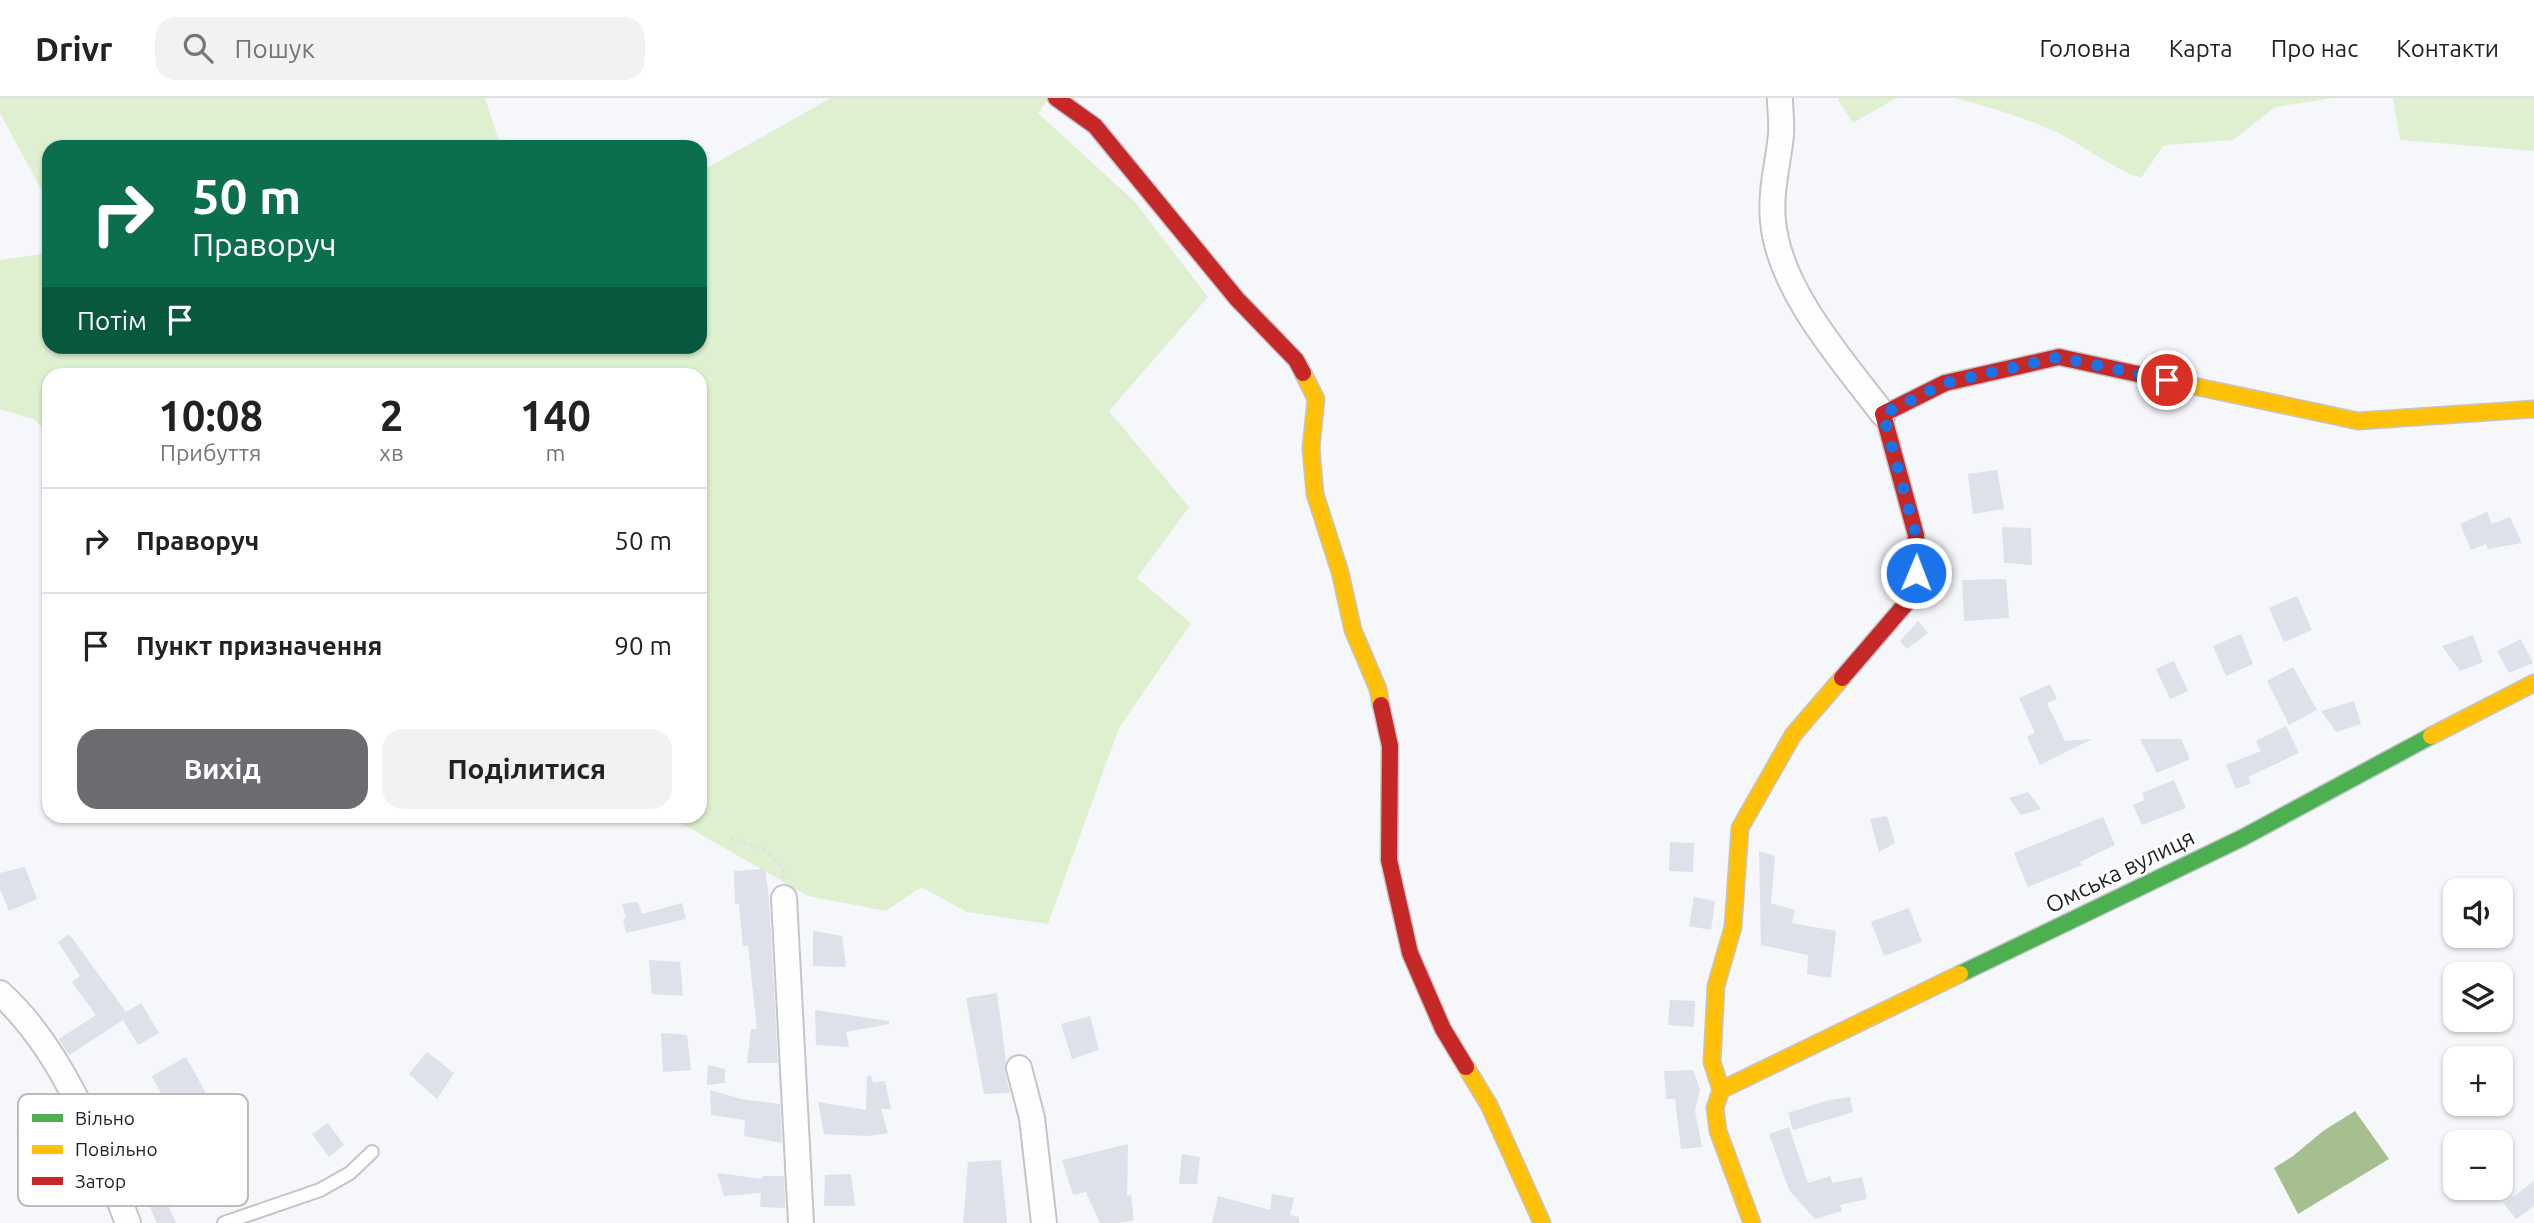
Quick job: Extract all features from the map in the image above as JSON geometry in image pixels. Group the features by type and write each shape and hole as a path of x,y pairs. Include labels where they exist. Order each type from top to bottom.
{"street":[{"path":"1056,98 1095,126 1237,299 1296,360 1316,398 1311,448 1315,494 1340,572 1353,630 1378,689 1390,746 1389,860 1410,953 1443,1028 1489,1105 1542,1223"},
{"path":"1752,1223 1718,1130 1715,1108 1721,1090 1712,1062 1716,986 1733,927 1741,828 1793,734 1915,593 1916,535 1883,414 1809,313 1782,262 1773,220 1775,169 1781,133 1780,98"},
{"path":"1883,414 1945,383 2059,357 2358,421 2534,410"},
{"name":"Омська вулиця","path":"1721,1090 2242,838 2534,683"},
{"path":"785,898 801,1223"},
{"path":"0,993 21,1012 72,1094"},
{"path":"1020,1068 1032,1118 1044,1223"},
{"path":"122,1206 128,1223"}],"lane":[{"path":"223,1223 320,1190 350,1172 372,1152"}],"path":[{"path":"730,838 765,850 782,866 785,898"}],"shaded area":[{"path":"0,98 485,98 499,140 42,140 42,191 0,113"},
{"path":"831,98 1049,98 1038,113 1135,202 1208,297 1109,411 1189,507 1137,578 1191,623 1119,728 1048,924 967,912 921,887 886,911 808,896 681,823 707,823 707,368 42,368 42,426 33,419 0,409 0,260 42,254 42,354 707,354 707,168"},
{"path":"1896,98 1853,123 1838,100"},
{"path":"1954,98 2333,98 2275,107 2233,140 2164,145 2141,178 2042,126 2005,112"},
{"path":"2393,98 2534,98 2534,151 2400,140"},
{"path":"2355,1111 2389,1159 2298,1214 2274,1168"}],"building":[{"path":"1997,470 2004,509 1973,514 1968,474"},
{"path":"2487,512 2492,524 2510,517 2522,543 2488,549 2486,544 2471,550 2460,524"},
{"path":"2002,527 2031,528 2032,565 2004,563"},
{"path":"2006,579 2009,618 1964,621 1962,580"},
{"path":"2297,596 2312,630 2284,642 2269,608"},
{"path":"1918,621 1928,633 1907,649 1900,641"},
{"path":"2241,634 2253,664 2226,676 2213,646"},
{"path":"2473,635 2483,662 2460,671 2442,646"},
{"path":"2521,639 2533,663 2509,673 2497,651"},
{"path":"2174,661 2188,691 2170,699 2156,669"},
{"path":"2293,667 2317,710 2289,725 2267,681"},
{"path":"2050,684 2057,699 2047,703 2065,741 2092,739 2040,765 2027,737 2035,733 2019,698"},
{"path":"2354,701 2361,724 2336,732 2321,711"},
{"path":"2286,726 2299,753 2248,777 2251,783 2236,789 2226,765 2261,751 2256,741"},
{"path":"2140,739 2181,739 2190,759 2157,773"},
{"path":"2174,780 2186,808 2142,825 2133,805 2145,800 2142,793"},
{"path":"2028,792 2041,809 2021,815 2009,798"},
{"path":"1887,816 1895,843 1879,852 1870,819"},
{"path":"2103,817 2115,845 2080,862 2082,865 2028,887 2014,853"},
{"path":"1670,842 1694,843 1693,872 1669,871"},
{"path":"1759,851 1775,856 1771,903 1795,910 1792,923 1836,931 1831,978 1807,974 1808,955 1761,945"},
{"path":"25,867 37,899 9,911 0,889 0,873"},
{"path":"765,869 769,897 778,1063 747,1063 751,1029 757,1029 748,946 743,946 739,904 735,904 734,871"},
{"path":"1694,897 1715,901 1711,930 1689,926"},
{"path":"638,902 642,914 682,903 686,919 626,933 622,904"},
{"path":"1909,908 1922,942 1884,956 1871,922"},
{"path":"813,931 842,936 846,967 813,966"},
{"path":"69,934 126,1012 141,1003 159,1033 138,1045 123,1020 69,1055 59,1039 96,1015 72,982 80,976 58,942"},
{"path":"649,960 680,962 683,996 652,994"},
{"path":"997,993 1006,1061 1005,1072 1010,1093 984,1094 966,998"},
{"path":"1670,1000 1695,1001 1694,1027 1668,1025"},
{"path":"815,1010 889,1021 889,1024 846,1032 849,1047 816,1045"},
{"path":"1090,1016 1099,1050 1072,1059 1061,1024"},
{"path":"661,1033 687,1035 691,1070 663,1072"},
{"path":"427,1052 454,1073 437,1099 409,1074"},
{"path":"186,1057 206,1094 161,1094 152,1076"},
{"path":"708,1065 725,1069 725,1083 707,1085"},
{"path":"1693,1070 1700,1090 1695,1111 1702,1147 1681,1149 1675,1099 1666,1099 1664,1071"},
{"path":"871,1075 873,1082 885,1081 891,1109 881,1109 888,1133 867,1136 824,1134 818,1102 866,1110 867,1076"},
{"path":"710,1090 741,1099 780,1104 782,1143 744,1136 745,1120 711,1115"},
{"path":"1850,1097 1853,1112 1793,1130 1788,1113 1829,1100"},
{"path":"328,1123 344,1145 329,1157 312,1134"},
{"path":"1789,1127 1808,1183 1830,1176 1833,1183 1862,1177 1867,1199 1840,1205 1842,1211 1815,1219 1789,1190 1769,1134"},
{"path":"1128,1144 1127,1196 1131,1195 1134,1220 1100,1223 1086,1192 1073,1195 1062,1160"},
{"path":"1182,1154 1200,1157 1197,1184 1179,1184"},
{"path":"1001,1160 1007,1223 963,1223 968,1162"},
{"path":"717,1173 762,1179 762,1176 784,1176 785,1208 760,1207 761,1193 724,1196"},
{"path":"851,1174 855,1206 824,1206 825,1175"},
{"path":"2534,1181 2534,1206 2516,1219 2504,1204 2513,1200 2513,1197"},
{"path":"1272,1194 1294,1198 1290,1215 1299,1217 1299,1223 1212,1223 1218,1196 1270,1210"},
{"path":"149,1206 168,1206 176,1223 157,1223"}],"traffic: fast":[{"path":"1960,974 2242,838 2431,736"}],"traffic: slow":[{"path":"1303,373 1316,399 1311,448 1315,494 1340,572 1353,630 1378,689 1381,705"},
{"path":"2175,382 2358,421 2534,409"},
{"path":"1752,1223 1718,1131 1715,1108 1721,1090 1712,1062 1716,986 1733,927 1740,828 1793,735 1842,678"},
{"path":"2431,736 2534,683"},
{"path":"1721,1090 1960,974"},
{"path":"1466,1067 1489,1105 1542,1223"}],"traffic: jam":[{"path":"1056,98 1095,126 1237,299 1296,360 1303,373"},
{"path":"1842,678 1915,593 1916,535 1883,414 1945,383 2059,357 2175,382"},
{"path":"1381,705 1390,746 1389,860 1410,953 1443,1029 1466,1067"}],"route":[{"path":"1916,573 1916,535 1883,414 1945,383 2059,357 2167,380"}]}
